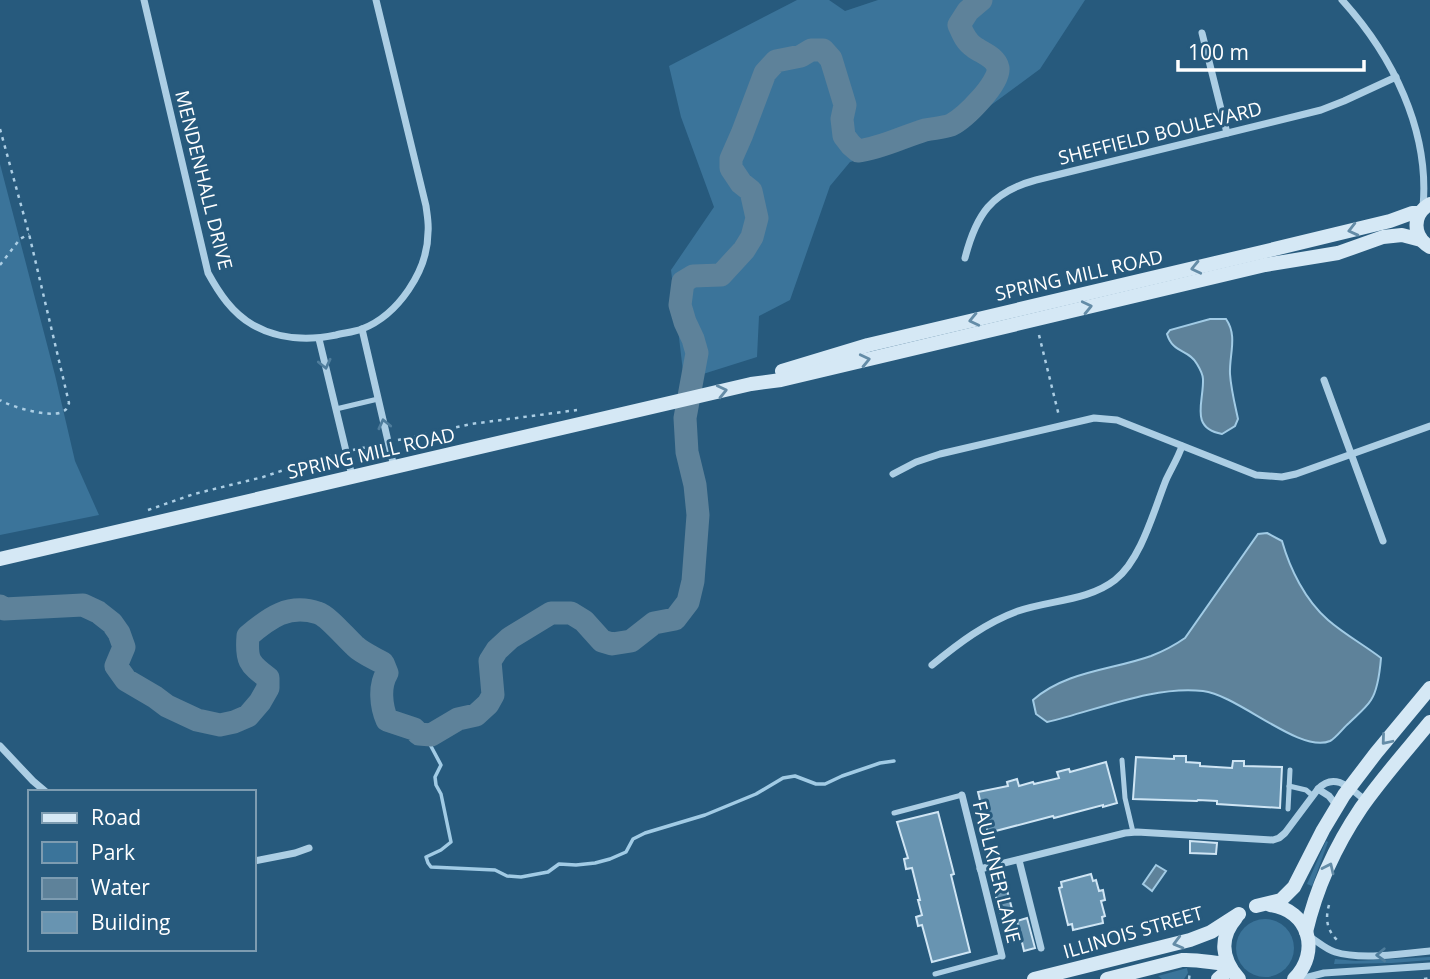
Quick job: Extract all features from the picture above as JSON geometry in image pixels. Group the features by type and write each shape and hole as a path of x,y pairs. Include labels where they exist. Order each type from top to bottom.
{"street":[{"name":"MENDENHALL DRIVE","path":"144,0 208,273 220,294 251,324 269,332 294,338 319,339 362,329"},
{"path":"376,0 426,206 429,234 418,274 408,291 397,306 362,329 394,468"},
{"path":"1342,0 1370,34 1396,77 1412,111 1430,170"},
{"path":"1202,33 1227,133"},
{"name":"SHEFFIELD BOULEVARD","path":"965,258 974,229 984,212 1009,189 1321,110 1396,77"},
{"path":"1425,160 1424,208 1416,227 1427,245"},
{"name":"SPRING MILL ROAD","path":"751,384 780,371 867,345 1249,255 1390,220 1424,208"},
{"name":"SPRING MILL ROAD","path":"0,559 751,384 781,380 1265,265 1328,256 1383,237 1402,235 1427,245"},
{"path":"319,339 352,477"},
{"path":"1324,380 1383,541"},
{"path":"893,474 940,454 1094,418 1117,420 1249,472 1282,477 1430,426"},
{"path":"932,665 991,621 1103,588 1117,579 1138,550 1181,446"},
{"path":"1256,906 1281,900 1294,887 1336,806 1430,688"},
{"path":"1306,933 1331,863 1349,827 1366,801 1430,722"},
{"path":"0,746 44,790"},
{"path":"980,869 1133,832 1279,838 1325,782 1335,781 1366,801"},
{"path":"1315,792 1329,796 1336,806"},
{"name":"FAULKNER LANE","path":"962,795 1002,956"},
{"path":"256,861 309,848"},
{"path":"1019,860 1041,948"},
{"path":"1256,906 1282,907 1297,917 1306,933 1309,945 1307,957 1294,979"},
{"name":"ILLINOIS STREET","path":"1034,979 1190,940 1211,932 1256,906"},
{"path":"1218,979 1233,971 1224,948 1228,929 1239,914"},
{"path":"1306,933 1328,949 1348,955 1430,951"},
{"name":"ILLINOIS STREET","path":"1107,979 1193,959 1233,971"},
{"path":"1300,979 1330,973 1430,966"},
{"path":"1127,974 1143,979"}],"lane":[{"path":"336,409 379,399"},
{"path":"1122,760 1125,799 1133,832"},
{"path":"1288,809 1290,770"},
{"path":"1289,786 1315,792"},
{"path":"894,813 962,795"},
{"path":"935,974 1002,956"}],"path":[{"path":"0,130 29,234 69,406 64,411 50,414 0,400"},
{"path":"0,265 20,239 29,234"},
{"path":"1039,335 1061,426"},
{"path":"1330,899 1326,920 1338,940 1335,944"},
{"path":"1424,979 1430,978"}],"green space":[{"path":"797,0 829,0 845,11 878,0 1085,0 1040,69 953,133 850,162 830,186 790,300 759,316 757,357 684,380 671,270 714,207 681,117 669,66"},
{"path":"0,164 75,461 99,515 0,535"},
{"path":"1326,841 1328,842 1312,886 1307,884"},
{"path":"1259,919 1271,919 1286,927 1294,942 1294,954 1286,969 1271,977 1259,977 1244,969 1236,954 1236,942 1244,927"},
{"path":"1430,957 1430,960 1392,963 1334,964 1335,959 1356,961"},
{"path":"1187,968 1188,973 1184,979 1162,979 1158,976"}],"water":[{"path":"1210,319 1226,319 1232,332 1230,374 1238,419 1235,426 1222,434 1212,431 1202,420 1202,373 1194,359 1173,345 1167,334 1170,330"},
{"path":"1267,533 1282,541 1299,583 1320,612 1381,658 1377,686 1371,700 1332,740 1317,743 1302,739 1233,702 1203,691 1184,690 1145,695 1047,722 1036,714 1033,700 1046,690 1090,672 1151,656 1185,638 1258,534"},
{"path":"1156,865 1166,871 1152,891 1143,884"}],"building":[{"path":"1174,756 1186,756 1186,762 1200,763 1200,766 1232,768 1233,761 1244,761 1244,766 1282,767 1280,808 1217,804 1217,801 1133,799 1136,757 1174,759"},
{"path":"1106,762 1117,803 988,833 978,792 1008,786 1007,782 1017,779 1019,786 1033,782 1034,784 1059,778 1057,772 1069,769 1070,772"},
{"path":"938,812 970,952 932,962 922,925 918,926 916,917 922,915 920,900 912,868 906,869 904,859 908,858 897,822"},
{"path":"1190,841 1217,843 1216,854 1190,853"},
{"path":"1091,874 1099,891 1103,890 1103,923 1073,930 1072,924 1068,925 1059,888 1062,887 1061,882"},
{"path":"1007,890 1012,909 1000,912 995,893"},
{"path":"1027,918 1035,948 1024,951 1017,921"}],"waterway":[{"path":"0,606 4,609 83,605 98,612 112,623 119,633 124,647 116,666 126,680 167,706 197,720 220,725 248,716 268,688 268,678 250,661 248,636 280,614 308,610 322,615 358,649 383,663 387,673 382,696 387,720 414,729 419,734 431,735 458,719 476,715 488,704 493,695 490,661 497,650 510,638 551,613 571,613 584,621 602,641 612,644 631,641 654,623 675,619 688,602 693,581 698,515 695,485 687,452 685,418 697,353 680,305 683,282 693,276 721,275 752,237 757,218 751,191 741,183 731,168 731,159 765,73 776,61 801,56 811,50 823,50 831,59 845,105 842,119 844,136 858,151 925,130 951,125 981,100 997,74 995,61 969,43 959,25 968,11 981,0"},
{"path":"425,735 441,765 435,777 436,785 441,794 451,842 426,857 428,863 431,867 495,870 507,876 521,877 548,872 559,864 576,865 610,859 626,852 633,839 645,833 705,815 756,794 783,778 795,776 816,784 825,784 880,763 894,761"}]}
